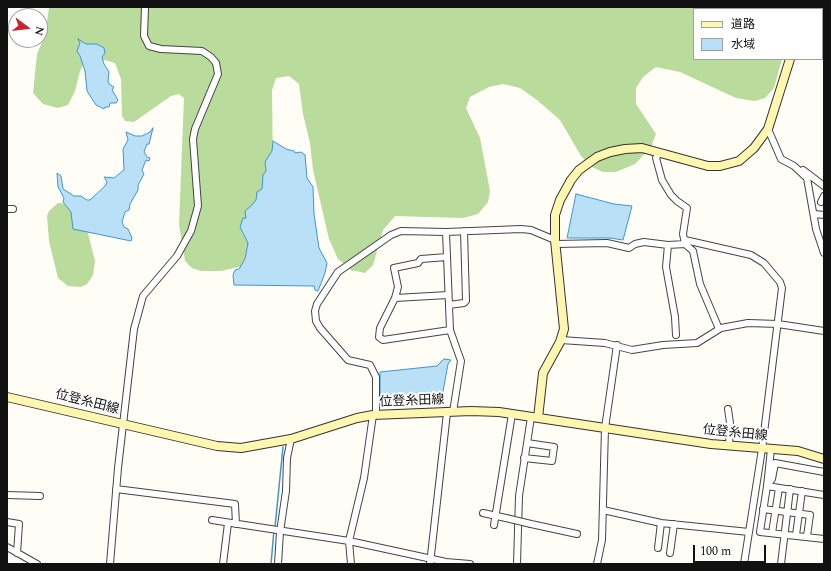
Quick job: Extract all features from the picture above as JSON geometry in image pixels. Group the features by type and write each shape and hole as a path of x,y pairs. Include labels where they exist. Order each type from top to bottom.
{"main road":[{"path":"534,417 543,373 561,340 564,324 555,242 555,215 560,200 571,180 579,170 597,157 610,152 642,148 708,166 729,164 747,155 768,129 790,60"},
{"name":"位登糸田線","path":"7,397 123,425 217,446 235,448 291,439 357,418 375,415 471,411 512,414 729,446 798,451 824,459"}],"street":[{"path":"110,564 116,490 132,345 143,296 177,256 186,243 196,217 198,206 193,138 195,129 218,74 216,63 211,57 202,51 161,49 149,46 144,36 145,7"},
{"path":"768,129 782,159 802,169 824,186"},
{"path":"659,153 656,158 662,180 674,198 687,208 683,234 685,242 693,251 700,284 719,329"},
{"path":"794,166 807,178 824,253"},
{"path":"814,214 824,215"},
{"path":"351,564 349,541 364,478 375,415 376,377 370,365 348,360 320,328 316,321 315,311 317,304 338,272 392,235 401,231 446,232 531,230 555,242 608,244 629,248 635,244 644,242 668,245 685,242 751,255 764,263 780,282 782,288 778,324 762,449 744,564"},
{"path":"449,305 464,303 466,301 464,231"},
{"path":"430,561 450,412 461,361 450,330 446,232"},
{"path":"668,245 666,267 675,317 676,335"},
{"path":"447,257 421,259 418,263 394,268 398,287 395,298 380,328 380,338 383,340 450,330"},
{"path":"395,298 448,295"},
{"path":"561,340 617,345 632,350 663,345 688,345 697,343 719,329 748,322 778,324 824,331"},
{"path":"597,564 602,540 605,428 617,345"},
{"path":"728,409 730,423 729,446"},
{"path":"494,525 512,414"},
{"path":"517,564 518,496 527,443 534,417"},
{"path":"278,564 280,532 286,491 287,458 291,439"},
{"path":"524,458 552,461 554,447 527,443"},
{"path":"771,449 760,532 824,539"},
{"path":"767,486 772,479 775,463 824,472"},
{"path":"767,486 824,495"},
{"path":"772,533 779,488"},
{"path":"780,564 790,489"},
{"path":"116,490 235,504 236,524"},
{"path":"796,535 802,491"},
{"path":"7,495 40,496"},
{"path":"764,509 810,515 807,536"},
{"path":"602,510 661,523 749,532"},
{"path":"483,513 577,534"},
{"path":"212,520 280,532 349,541 430,561 470,564"},
{"path":"7,522 20,524 17,553"},
{"path":"223,564 228,523"},
{"path":"658,548 661,523"},
{"path":"670,553 674,524"},
{"path":"7,547 37,564"}],"green space":[{"path":"49,7 790,7 693,8 693,60 782,60 774,88 765,98 755,101 736,98 680,72 656,67 643,77 636,88 636,104 656,134 651,147 635,164 616,172 603,172 592,167 581,156 560,120 537,100 520,88 503,84 489,87 470,97 466,108 480,138 490,191 488,202 478,214 463,218 395,216 383,230 373,265 365,273 351,270 338,259 329,239 313,170 310,143 303,114 299,84 289,76 276,78 272,90 273,172 243,266 221,271 201,271 192,268 185,261 179,225 184,98 179,94 171,96 134,122 125,121 122,116 121,79 115,63 98,58 86,59 80,71 75,91 68,105 58,108 43,104 33,93 37,54 40,48 48,48"},
{"path":"58,203 67,204 84,218 95,261 93,275 87,284 81,287 68,286 58,278 49,241 47,216 49,211"}],"water":[{"path":"78,39 86,44 97,44 104,48 105,53 102,57 109,72 108,81 109,84 114,87 112,90 118,100 116,103 110,103 109,107 105,107 104,109 96,105 87,91 85,71 77,51 80,43"},
{"path":"153,128 149,144 147,144 144,152 147,157 150,158 149,161 146,160 142,170 144,174 138,185 138,190 130,204 129,210 125,212 122,222 124,227 128,229 132,238 131,241 73,229 71,212 63,202 64,198 58,187 57,173 61,176 63,189 74,196 81,196 87,200 90,200 105,186 107,182 104,177 114,178 124,170 123,149 128,140 126,132 135,136 142,136 150,132"},
{"path":"273,141 286,149 294,151 295,153 301,152 305,155 307,178 313,187 314,214 319,248 327,263 318,291 315,290 314,286 234,285 233,275 235,270 239,269 245,259 248,243 240,227 243,218 246,218 245,211 256,200 257,192 262,189 263,175 266,171 265,162 272,151"},
{"path":"576,194 614,204 632,206 623,240 610,238 567,238"},
{"path":"444,359 451,360 448,364 442,397 440,399 380,401 380,372 437,366"}],"waterway":[{"path":"275,527 283,447"},
{"path":"271,564 274,530"}]}
